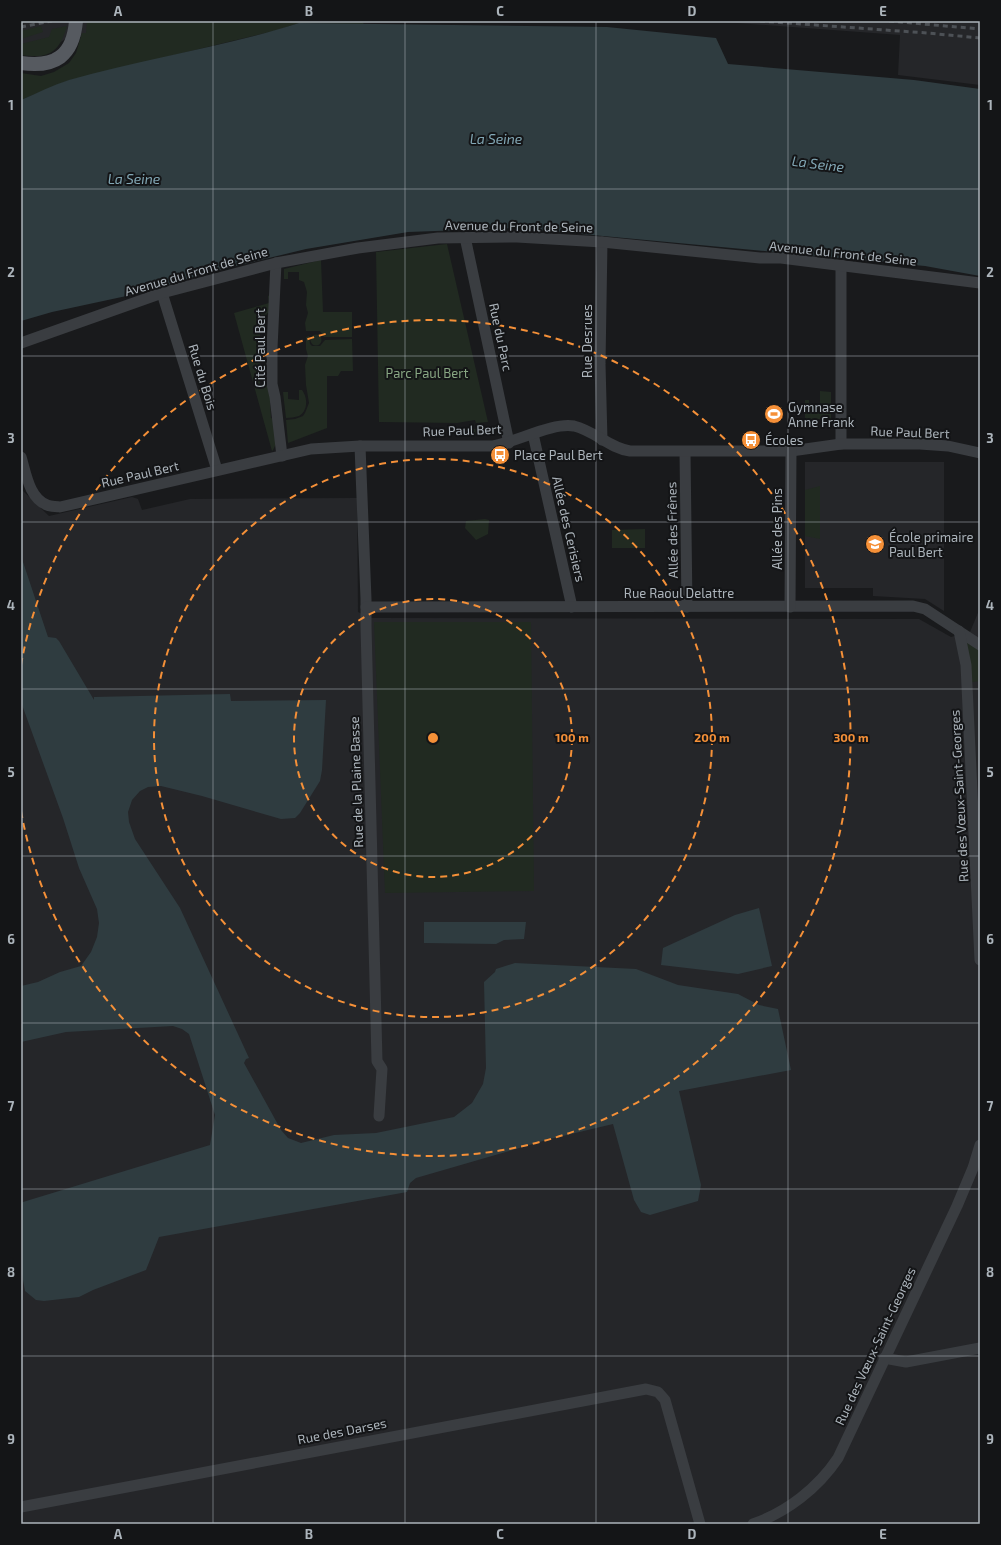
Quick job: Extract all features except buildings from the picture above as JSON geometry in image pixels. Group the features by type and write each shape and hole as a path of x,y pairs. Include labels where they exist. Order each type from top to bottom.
{"main road":[{"path":"21,63 40,65 58,59 70,46 75,26"}],"street":[{"name":"Rue du Parc","path":"464,237 509,443"},
{"name":"Avenue du Front de Seine","path":"21,343 162,293 276,263 358,248 438,238 517,237 602,242 760,258 781,258 980,283"},
{"name":"Rue Desrues","path":"602,242 600,364 602,440"},
{"name":"Cité Paul Bert","path":"276,263 272,384 282,456"},
{"path":"841,265 841,444"},
{"name":"Rue du Bois","path":"162,293 217,470"},
{"name":"Rue Paul Bert","path":"21,457 30,487 39,499 48,506 60,507 217,470 311,450 360,446 493,446 509,443 549,428 572,426 588,430 602,440 622,450 630,451 791,451 841,444 934,444 980,453"},
{"name":"Allée des Cerisiers","path":"533,434 572,607"},
{"name":"Rue de la Plaine Basse","path":"360,446 366,607 378,1061 382,1069 379,1116"},
{"name":"Allée des Pins","path":"790,607 791,451"},
{"name":"Allée des Frênes","path":"685,452 687,607"},
{"name":"Rue Raoul Delattre","path":"366,607 912,606 925,609 980,645"},
{"name":"Rue des Vœux-Saint-Georges","path":"959,631 966,665 979,894 980,960"},
{"name":"Rue des Vœux-Saint-Georges","path":"753,1524 793,1503 810,1490 832,1467 838,1458 961,1196 973,1168 980,1144"},
{"path":"884,1358 906,1362 980,1348"},
{"name":"Rue des Darses","path":"21,1507 638,1390 650,1389 658,1392 665,1400 700,1524"}],"shaded area":[{"path":"21,21 209,21 76,57 81,37 65,39 41,56 21,55"},
{"path":"710,21 980,21 980,85 898,75 900,35"},
{"name":"École primaire Paul Bert","path":"805,462 944,462 944,611 925,599 873,596 873,588 805,588"},
{"path":"21,489 49,516 132,497 138,499 142,510 190,499 357,498 358,612 371,618 919,619 951,637 970,632 980,608 980,1524 21,1524"}],"green space":[{"path":"87,21 361,21 364,24 299,23 278,30 67,81 21,100 21,73 41,76 54,72 69,63 76,53 82,33 86,33"},
{"path":"41,26 43,32 21,39 21,31"},
{"path":"67,26 60,42 52,52 39,56 21,55 21,44 49,37 52,29"},
{"name":"Parc Paul Bert","path":"447,244 488,422 476,423 475,420 457,423 379,422 376,252"},
{"path":"321,260 323,312 352,312 352,337 324,337 320,331 306,331 305,323 308,313 306,305 307,292 304,282 299,280 299,272 288,272 288,279 284,279 284,269"},
{"path":"270,295 272,315 267,313 264,321 260,321 260,385 267,385 273,401 270,403 271,418 275,419 277,442 272,451 234,313 269,303 268,296"},
{"path":"316,334 320,336 322,340 320,344 316,346 312,344 310,340 312,336"},
{"path":"309,336 310,344 312,346 320,346 325,340 352,339 353,371 341,371 338,376 327,376 327,428 288,443 286,420 303,416 309,403 305,365 308,356 306,349 306,337"},
{"path":"299,390 302,390 306,400 304,411 299,416 286,418 283,392 288,392 288,399 299,400"},
{"path":"820,391 831,392 831,419 805,419 805,400 809,400 809,409 820,409"},
{"path":"473,429 493,429 494,435 473,435"},
{"path":"820,486 820,539 805,536 805,490"},
{"path":"489,520 488,534 476,540 465,528 466,521"},
{"path":"645,529 645,548 612,548 612,530"},
{"path":"374,622 531,622 534,891 385,893"},
{"path":"966,642 980,650 980,681 972,682"}],"water":[{"name":"La Seine","path":"299,23 607,27 716,38 728,64 914,80 980,89 980,276 925,266 517,228 408,232 306,249 203,274 145,292 52,312 21,321 21,100 69,80 126,65 242,39"},
{"path":"21,556 48,637 56,638 59,641 94,700 94,697 230,694 231,701 326,700 320,781 300,813 295,818 281,819 202,796 161,786 148,787 140,791 132,800 128,812 129,822 135,839 180,908 249,1058 246,1059 244,1063 281,1130 288,1138 301,1143 334,1135 376,1133 454,1117 472,1103 483,1084 486,1068 484,982 495,972 496,969 515,963 636,969 678,985 738,994 759,1005 778,1009 791,1070 679,1091 701,1185 698,1201 650,1215 641,1212 634,1200 613,1124 550,1139 416,1178 410,1183 407,1192 159,1237 146,1270 93,1290 79,1297 44,1301 36,1300 25,1291 21,1269 21,1204 23,1202 210,1145 215,1115 189,1034 182,1029 173,1026 66,1032 21,1042 21,986 38,982 60,972 81,966 91,952 97,937 99,923 97,909 79,868 63,818 21,702"},
{"path":"759,908 772,966 738,974 661,965 663,948 735,915"},
{"path":"424,922 526,922 524,939 504,940 496,944 424,943"}],"railway":[{"path":"21,27 52,21"},
{"path":"760,21 980,38"},
{"path":"889,21 980,29"}],"place":[{"name":"Gymnase Anne Frank","path":"774,414"},
{"name":"Écoles","path":"751,440"},
{"name":"Place Paul Bert","path":"500,455"},
{"name":"École primaire Paul Bert","path":"875,544"}]}
